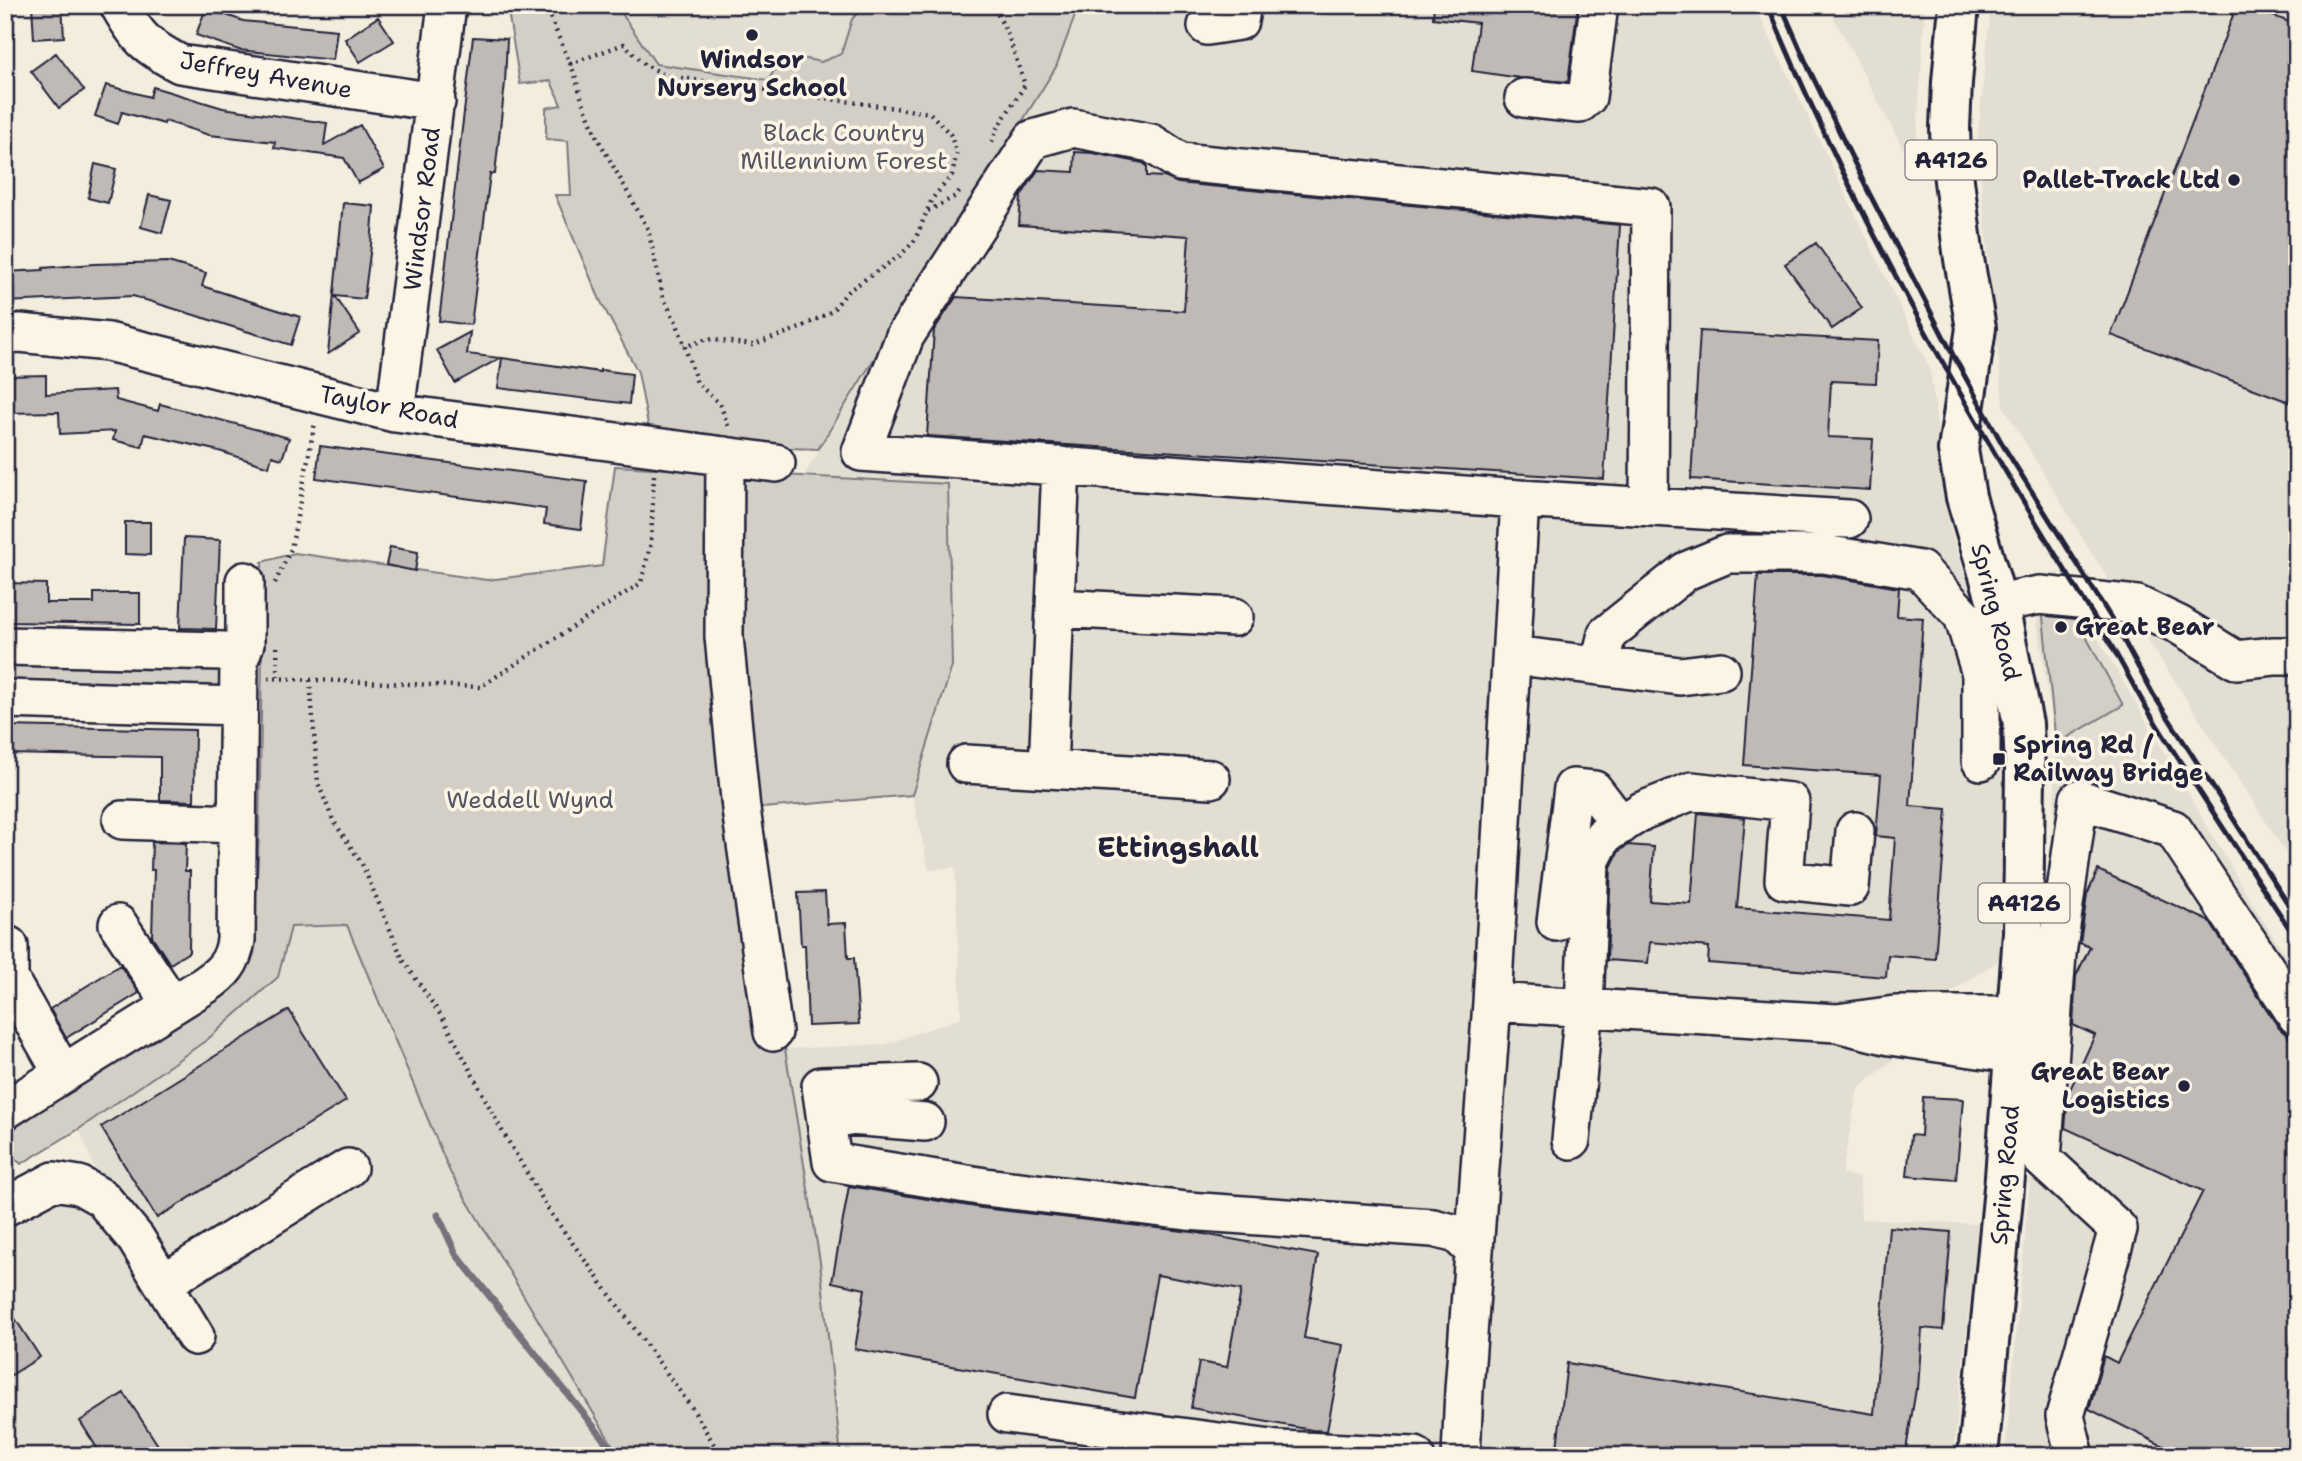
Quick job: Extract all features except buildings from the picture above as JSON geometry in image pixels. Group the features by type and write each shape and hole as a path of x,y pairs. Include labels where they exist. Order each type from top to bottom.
{"main road":[{"name":"Spring Road","path":"1959,5 1950,128 1953,183 1976,328 1958,450 1966,497 1997,603 2023,724 2025,821 2024,908 2006,1177 1978,1456"}],"street":[{"name":"Jeffrey Avenue","path":"119,5 134,33 150,48 180,64 436,102"},
{"name":"Windsor Road","path":"396,413 447,5"},
{"path":"1207,26 1239,21 1242,5"},
{"path":"1524,98 1579,104 1583,102 1587,97 1599,5"},
{"path":"1649,507 1651,206 1180,162 1151,144 1073,128 1033,139 905,336 861,452 1520,499 1649,507 1849,519"},
{"name":"Taylor Road","path":"5,334 20,333 108,342 396,413 776,463"},
{"path":"725,456 724,637 741,809 773,1032"},
{"path":"1048,769 1061,466"},
{"path":"1461,1456 1492,1002 1520,499"},
{"path":"1599,666 1607,634 1686,571 1727,554 1825,554 1920,570 1963,616 1981,674 1981,761"},
{"path":"5,1110 219,976 232,958 236,940 239,681 245,643 260,589"},
{"path":"1997,603 2040,595 2137,605 2179,625 2235,660 2297,656"},
{"path":"1055,608 1234,617"},
{"path":"5,646 224,651 239,681"},
{"path":"1511,655 1680,676 1721,671"},
{"path":"5,699 239,681"},
{"path":"966,764 1211,779"},
{"path":"1556,922 1573,788 1594,790 1621,825"},
{"path":"1571,1140 1584,1007 1590,862 1603,836 1642,811 1692,791 1790,802 1784,880 1850,887 1855,831"},
{"path":"2075,1456 2065,1416 2118,1229 2042,1159 2057,954 2079,799 2173,829 2297,1016"},
{"path":"122,820 237,824"},
{"path":"118,924 172,1005"},
{"path":"9,946 9,979 63,1074"},
{"path":"1492,1002 1837,1023 1890,1036 2013,1054"},
{"path":"1837,1023 1895,1015 2016,1015"},
{"path":"918,1083 821,1086 832,1162 985,1187 1187,1211 1433,1228 1457,1234 1474,1251"},
{"path":"825,1114 925,1122"},
{"path":"163,1283 348,1168"},
{"path":"7,1202 54,1181 79,1185 102,1198 136,1239 195,1336"},
{"path":"1007,1414 1278,1450 1415,1456"}],"path":[{"path":"545,5 597,136 648,229 663,297 677,324 697,383 720,404 729,429 725,456"},
{"path":"988,151 998,127 1025,85 1008,35 993,5"},
{"path":"570,64 624,44 643,64 667,76 930,113 950,134 957,153 952,175 932,199 915,240 901,255 848,291 832,311 800,328 753,345 707,339 684,347"},
{"path":"927,212 956,196 963,188"},
{"path":"260,589 275,583 291,549 320,394"},
{"path":"239,681 278,678 480,687 641,583 651,543 656,447"},
{"path":"277,637 278,678"},
{"path":"310,680 318,783 333,820 362,864 403,960 444,1020 501,1129 550,1212 692,1408 721,1456"}],"shaded area":[{"name":"Windsor Nursery School","path":"616,5 874,5 856,93 656,64"},
{"path":"1079,5 1754,5 1930,369 1951,532 1984,632 2005,748 2001,959 1942,998 1903,1051 1858,1089 1842,1173 1860,1178 1861,1219 1978,1224 1953,1456 841,1456 820,1262 785,1049 886,1044 961,1018 955,867 929,870 912,795 952,666 948,485 804,475 1056,67"},
{"path":"1827,5 1925,5 1915,171"},
{"path":"1991,5 2297,5 2297,870 2087,546 2003,406 1977,143"},
{"path":"2060,573 2249,898 2297,973 2297,1456 2005,1456 2049,971 2056,744 2030,576"},
{"path":"347,925 450,1172 619,1456 5,1456 5,1229 97,1174 79,1129 208,1039 278,977 291,927"}],"green space":[{"name":"Black Country Millennium Forest","path":"507,5 616,5 656,64 768,80 780,62 796,57 821,62 841,54 852,19 865,5 1079,5 1056,67 818,449 788,448 709,434 649,430 638,372 600,300 555,195 571,195 568,141 546,139 546,108 561,105 551,81 520,84"},
{"name":"Weddell Wynd","path":"615,466 948,484 952,666 912,795 751,809 785,1049 820,1262 841,1456 619,1456 450,1172 347,925 291,927 278,977 208,1039 79,1129 21,1164 11,1155 5,1135 236,978 250,929 257,879 262,562 295,553 487,580 602,566"},
{"path":"2064,596 2123,705 2056,744 2042,607"},
{"path":"5,659 224,665 225,687 209,692 5,683"}],"waterway":[{"path":"438,1215 456,1254 617,1456"}],"railway":[{"path":"1768,5 1839,164 1961,396 2144,704 2297,940"},
{"path":"1781,5 1867,189 2004,447 2113,621 2153,694 2297,918"}],"place":[{"name":"Windsor Nursery School","path":"752,35"},
{"name":"Pallet-Track Ltd","path":"2234,180"},
{"name":"Great Bear","path":"2061,627"},
{"name":"Spring Rd / Railway Bridge","path":"1999,759"},
{"name":"Great Bear Logistics","path":"2184,1086"}],"district":[{"name":"Ettingshall","path":"1178,847"}]}
